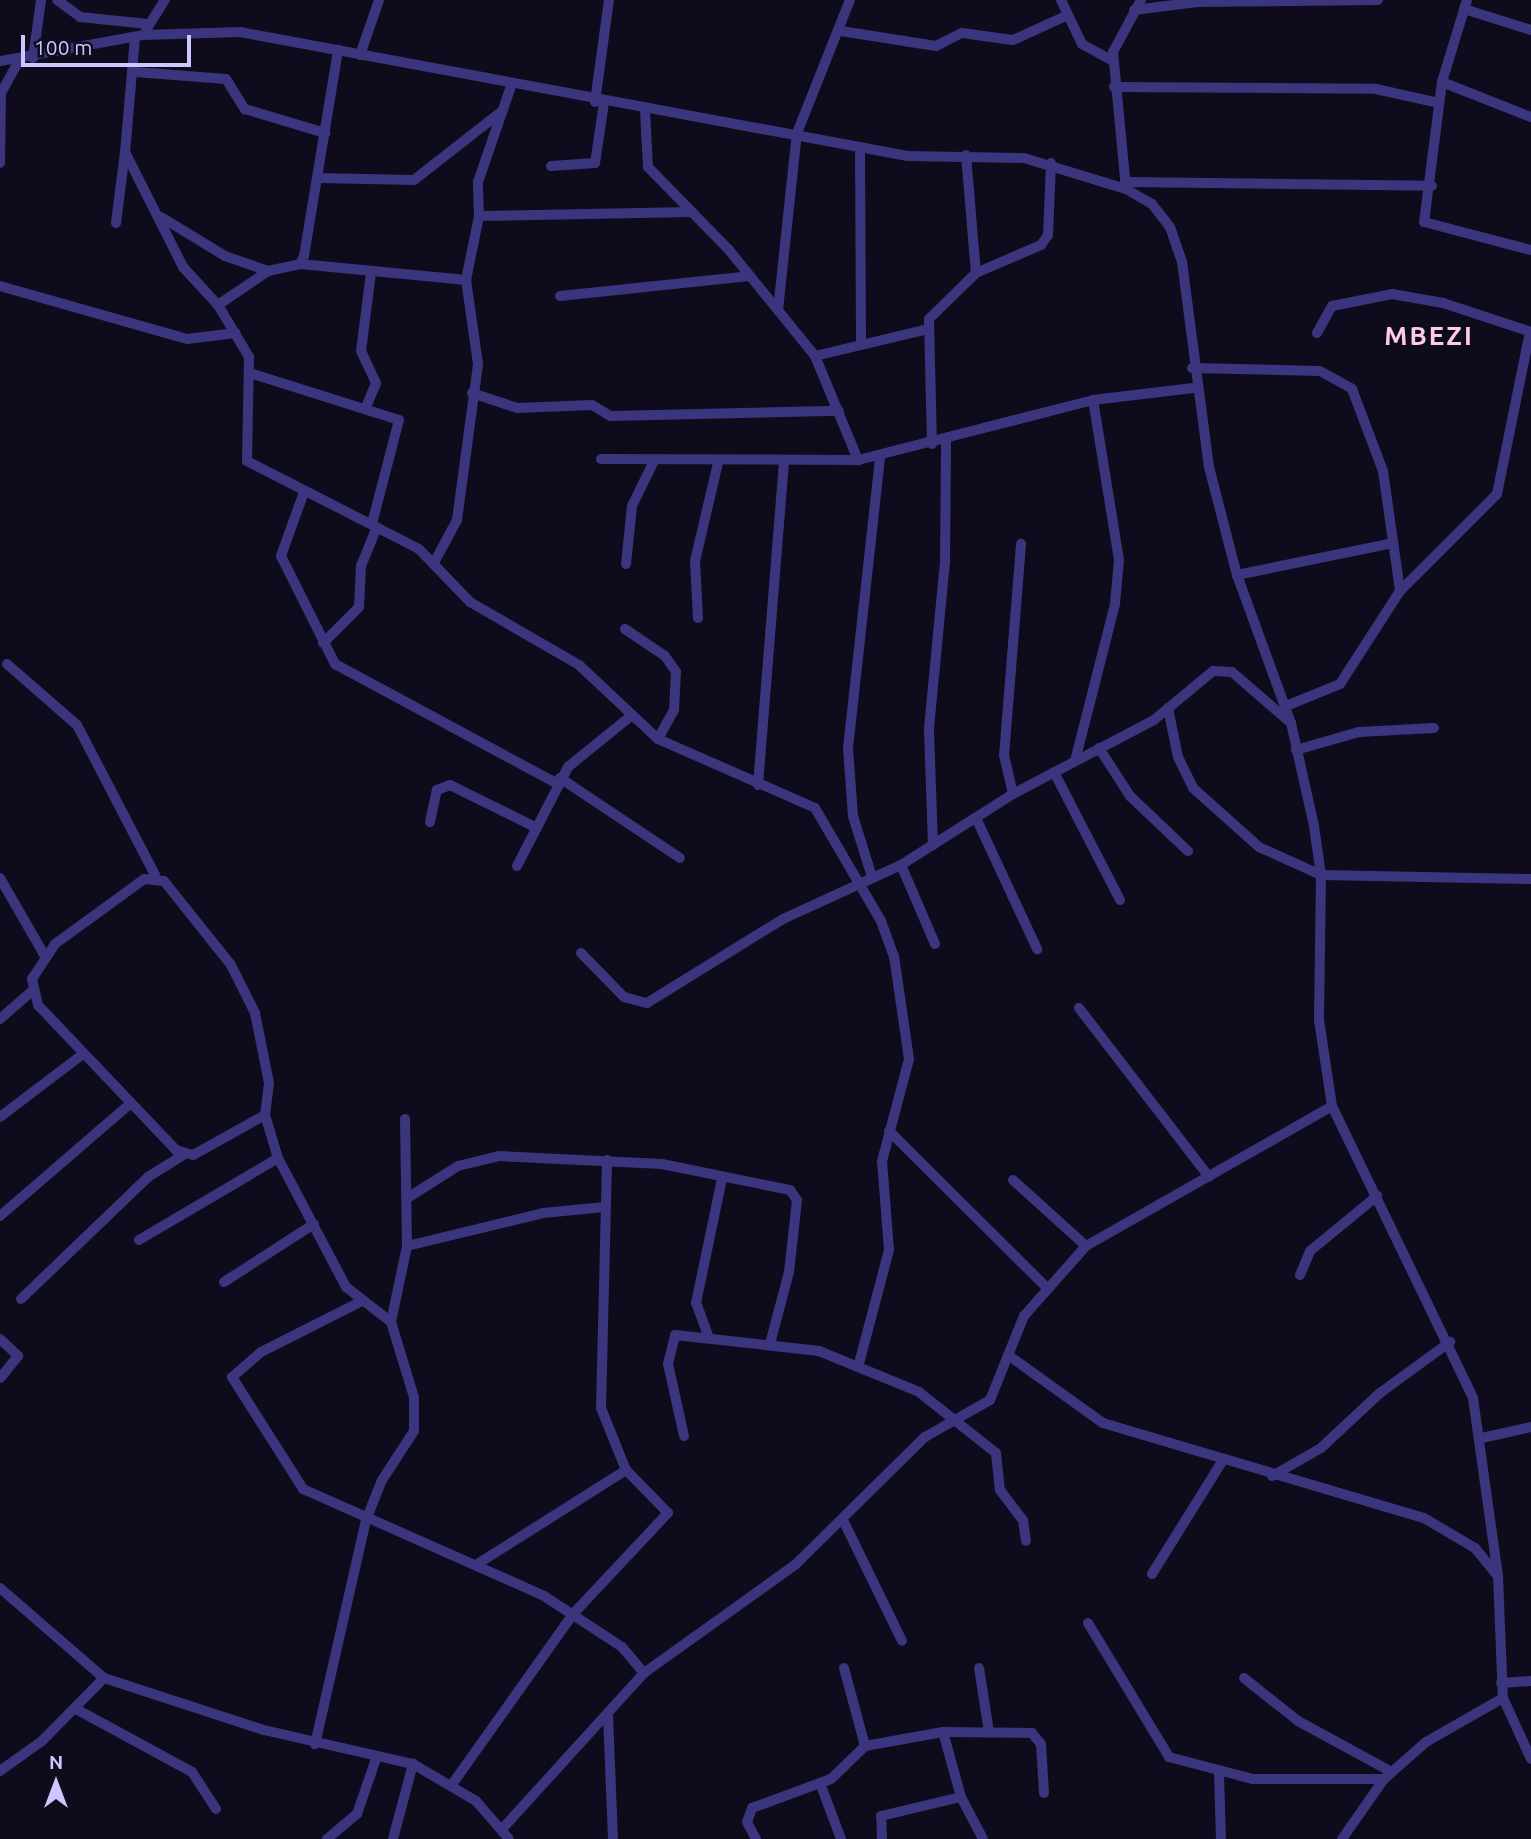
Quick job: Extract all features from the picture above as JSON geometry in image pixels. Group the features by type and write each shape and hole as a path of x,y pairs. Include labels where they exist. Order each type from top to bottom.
{"street":[{"path":"33,58 41,0"},
{"path":"57,0 88,19 148,24"},
{"path":"116,223 139,37 165,0"},
{"path":"360,55 379,0"},
{"path":"551,166 595,163 610,0"},
{"path":"778,310 797,134 841,31 850,0"},
{"path":"1061,0 1066,16 1082,44 1113,61"},
{"path":"1378,0 1137,5 1116,40 1113,61 1114,87 1126,186 1152,204 1170,227 1182,262 1194,388 1237,575 1291,723 1321,875 1319,1020 1332,1106 1450,1342 1482,1438 1498,1576 1503,1698 1531,1759"},
{"path":"1531,30 1465,4 1442,82 1432,186 1422,216 1431,228 1531,250"},
{"path":"841,31 936,46 962,33 1013,40 1066,16"},
{"path":"0,61 33,58 139,37 213,30 338,50 511,86 797,134 908,156 966,155 1051,163 1126,186 1432,186"},
{"path":"300,264 338,50"},
{"path":"0,163 1,93 19,60"},
{"path":"135,72 226,79 245,109 325,134"},
{"path":"1442,82 1531,117"},
{"path":"435,561 457,520 478,350 466,280 479,216 478,182 511,86"},
{"path":"1114,87 1384,90 1439,103"},
{"path":"645,110 648,167 749,276 815,356 858,460"},
{"path":"317,178 414,180 501,112"},
{"path":"860,147 857,272 866,307 861,341"},
{"path":"125,152 161,217 183,267 218,305 236,333 253,374 245,456 304,492 374,525 435,561 483,612 579,665 658,739 758,785 815,807 858,882 894,956 909,1036 883,1161 889,1250 858,1367"},
{"path":"966,155 976,273"},
{"path":"932,444 928,329 933,310 976,273 1027,254 1048,235 1051,163"},
{"path":"479,216 692,212"},
{"path":"161,217 225,256 268,271"},
{"path":"218,305 268,271 300,264 371,273 466,280"},
{"path":"366,407 376,383 361,351 371,273"},
{"path":"561,296 749,276"},
{"path":"0,286 187,339 236,333"},
{"path":"1286,706 1340,684 1400,591 1497,494 1531,332 1443,303 1392,294 1332,306 1317,333"},
{"path":"815,356 861,341 928,329"},
{"path":"1192,368 1320,372 1352,389 1375,437 1400,591"},
{"path":"253,374 395,416 400,426 361,566 359,607 323,643"},
{"path":"601,459 653,463 858,460 932,444 1093,400 1194,388"},
{"path":"472,393 517,408 592,405 610,416 839,411"},
{"path":"1075,761 1115,604 1119,560 1093,400"},
{"path":"933,845 929,728 945,561 946,439"},
{"path":"872,877 853,816 848,748 880,457"},
{"path":"626,564 632,506 653,463"},
{"path":"698,618 695,561 718,463"},
{"path":"758,785 784,463"},
{"path":"304,492 281,556 323,643 341,670 558,780 680,858"},
{"path":"1237,575 1392,543"},
{"path":"1013,794 1004,756 1021,544"},
{"path":"625,629 677,672 674,710 658,739"},
{"path":"7,664 77,725 155,875 197,919 244,989 266,1056 265,1115 278,1158 346,1287 391,1322"},
{"path":"581,953 624,997 647,1003 783,919 901,864 1013,794 1168,708 1223,670 1291,723"},
{"path":"1168,708 1178,757 1209,808 1259,847 1321,875 1531,879"},
{"path":"517,866 558,780 578,756 632,715"},
{"path":"1296,750 1359,732 1434,728"},
{"path":"1099,748 1130,796 1188,851"},
{"path":"1054,772 1120,900"},
{"path":"430,822 437,790 450,785 537,828"},
{"path":"976,818 1037,949"},
{"path":"901,864 935,944"},
{"path":"155,875 55,944 32,979 31,992 83,1054 183,1155"},
{"path":"0,878 46,958"},
{"path":"2,1012 31,992"},
{"path":"1079,1008 1209,1177"},
{"path":"0,1116 83,1054"},
{"path":"0,1216 131,1103"},
{"path":"507,1834 644,1672 844,1522 925,1437 990,1400 1024,1316 1046,1287 1086,1246 1332,1106"},
{"path":"21,1299 148,1177 183,1155 265,1115"},
{"path":"316,1744 366,1520 382,1479 406,1448 417,1413 391,1322 407,1246 409,1197 405,1119"},
{"path":"889,1131 1046,1287"},
{"path":"139,1240 278,1158"},
{"path":"409,1197 477,1158 607,1160 790,1190 797,1200 770,1344"},
{"path":"453,1783 573,1614 667,1517 666,1507 626,1470 610,1440 598,1381 607,1160"},
{"path":"709,1338 696,1303 722,1179"},
{"path":"1013,1180 1086,1246"},
{"path":"1300,1275 1310,1251 1377,1196"},
{"path":"407,1246 544,1213 605,1207"},
{"path":"224,1282 314,1224"},
{"path":"362,1301 261,1352 232,1377 303,1489 366,1520 479,1563 573,1614 622,1647 644,1672"},
{"path":"684,1436 669,1348 680,1333 819,1351 919,1392 958,1418 996,1453 1000,1490 1023,1520 1027,1541"},
{"path":"0,1339 18,1356 0,1378"},
{"path":"1272,1476 1321,1448 1380,1393 1450,1342"},
{"path":"1008,1355 1081,1412 1221,1463 1424,1518 1475,1548 1498,1576"},
{"path":"1482,1438 1531,1427"},
{"path":"1152,1574 1221,1463"},
{"path":"479,1563 626,1470"},
{"path":"844,1522 902,1641"},
{"path":"0,1588 104,1678 316,1744 413,1764 453,1783 507,1834 522,1839"},
{"path":"1088,1623 1158,1748 1183,1764 1219,1773 1388,1775"},
{"path":"844,1668 865,1746"},
{"path":"979,1668 989,1732"},
{"path":"0,1771 76,1709 104,1678"},
{"path":"1244,1678 1298,1721 1388,1775"},
{"path":"1501,1683 1531,1681"},
{"path":"1342,1839 1388,1775 1426,1742 1503,1698"},
{"path":"76,1709 192,1772 216,1809"},
{"path":"608,1715 613,1839"},
{"path":"943,1732 961,1797 983,1839"},
{"path":"756,1839 747,1822 752,1808 820,1783 865,1746 943,1732 989,1732 1039,1737 1044,1793"},
{"path":"327,1839 357,1814 377,1756"},
{"path":"393,1839 413,1764"},
{"path":"1219,1773 1222,1839"},
{"path":"820,1783 841,1839"},
{"path":"882,1839 881,1816 961,1797"}],"district":[{"name":"MBEZI","path":"1429,336"}]}
